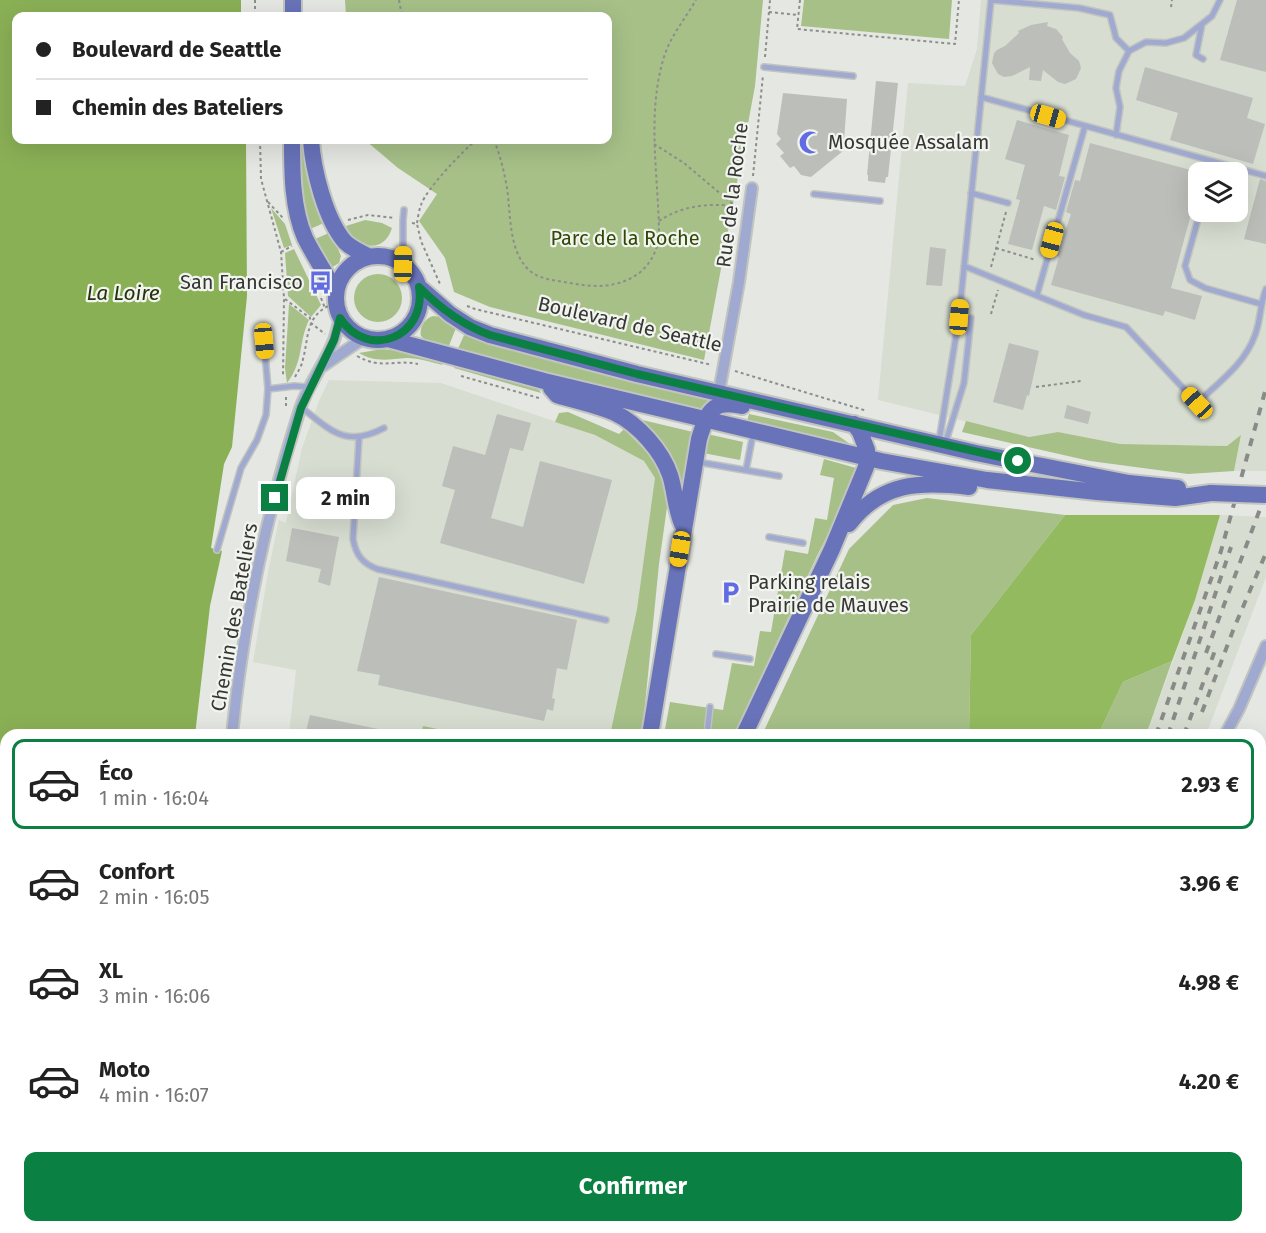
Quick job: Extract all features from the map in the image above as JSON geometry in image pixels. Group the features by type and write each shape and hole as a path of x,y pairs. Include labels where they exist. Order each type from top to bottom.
{"main road":[{"path":"292,144 293,186 303,230 350,330 364,338 380,340 402,333 416,316 420,302 419,287"},
{"path":"312,144 319,187 335,225 346,243 369,256 387,256 403,264 410,270 419,287 450,314 490,335 637,374 883,432 1101,478 1211,493 1266,495"},
{"path":"337,304 341,278 350,266 369,256"},
{"path":"388,339 544,381 867,458 920,468 987,480 1097,492 1174,498 1211,493"},
{"path":"544,381 557,395 613,412 625,418 654,447 670,475 676,508 683,528"},
{"path":"651,729 694,461 705,419 718,404 731,404 806,421 832,420"},
{"path":"747,729 855,497 867,458 865,444 854,424"},
{"path":"920,468 934,460 942,445"},
{"path":"832,549 860,510 887,492 902,487 941,484 1058,499 1097,492"}],"street":[{"name":"Rue de la Roche","path":"719,392 725,368 752,188"},
{"name":"Chemin des Bateliers","path":"233,729 239,672 260,560 275,498 301,408 309,387 334,340 337,304"},
{"name":"Chemin des Bateliers","path":"318,370 345,349 364,338"},
{"path":"1228,729 1266,646"}],"lane":[{"path":"942,445 959,317 991,0 1079,8 1110,15 1116,39 1129,51"},
{"path":"1116,135 1119,107 1116,88 1119,71 1129,51 1146,42 1166,43 1184,38 1212,16 1220,0"},
{"path":"1202,23 1196,55 1203,59"},
{"path":"764,67 853,76"},
{"path":"981,97 1215,162"},
{"path":"1037,295 1084,126"},
{"path":"1248,171 1266,176"},
{"path":"971,193 1008,203"},
{"path":"814,194 880,201"},
{"path":"403,264 405,210"},
{"path":"1197,222 1185,266 1190,280 1205,288 1261,304"},
{"path":"964,266 1084,315 1126,327 1197,403 1236,367 1250,347 1258,325 1266,289"},
{"path":"942,445 964,383 971,318 959,317"},
{"path":"217,550 241,468 257,440 266,415 268,389 264,341"},
{"path":"268,389 287,386 309,387"},
{"path":"301,408 342,435 367,437 384,428"},
{"path":"746,470 754,431"},
{"path":"359,438 353,539 356,552 365,563 377,569 606,620"},
{"path":"694,461 779,476"},
{"path":"769,537 803,543"},
{"path":"716,654 750,659"},
{"path":"708,729 710,707"}],"path":[{"path":"495,144 502,164 513,239 517,252 529,270 544,278 606,286 628,281 645,269 651,261 659,238 654,144 657,94 664,56 678,27 696,0"},
{"name":"Rue de la Roche","path":"752,188 770,0"},
{"path":"800,0 797,29 955,44 959,0"},
{"path":"1170,7 1172,0"},
{"path":"769,12 798,15"},
{"path":"260,144 261,179 281,252 287,386"},
{"path":"443,289 421,241 417,224 421,203 459,156 472,144"},
{"path":"654,144 684,163 735,206"},
{"path":"988,276 1008,203"},
{"path":"659,220 683,208 717,204 750,208"},
{"path":"403,220 417,224"},
{"path":"281,252 291,247 294,242"},
{"path":"996,248 1046,263"},
{"path":"992,314 1001,281"},
{"path":"284,298 334,340"},
{"path":"287,386 303,359 305,337 311,323 325,308 337,304"},
{"name":"Boulevard de Seattle","path":"464,304 475,309 725,368 871,412 883,432"},
{"path":"345,349 369,363 381,365 411,362 423,365"},
{"path":"454,374 545,400"},
{"path":"1036,387 1081,381"}],"shaded area":[{"path":"981,0 1266,0 1266,471 1234,471 1241,436 1227,446 1120,444 1058,432 1029,437 878,400 908,83 965,86 977,49"},
{"path":"329,380 441,383 595,435 644,461 656,478 637,609 611,729 290,729 296,670 253,662 279,520 286,523 302,448"},
{"path":"1065,515 1220,515 1195,600 1172,661 1123,682 1101,729 969,729 971,635"},
{"path":"1220,515 1266,517 1266,577 1208,729 1148,729 1195,600"}],"green space":[{"name":"Parc de la Roche","path":"345,0 763,0 755,86 704,360 490,307 454,292 445,258 419,221 437,194 398,168 370,144 612,144 612,12 346,12"},
{"path":"804,0 952,0 949,39 801,26"},
{"path":"297,144 308,144 326,222 308,230 304,218"},
{"path":"271,208 285,224 292,245 284,248"},
{"path":"365,220 382,223 392,228 388,237 383,242 369,246 356,240 346,226"},
{"path":"331,232 341,256 339,263 331,268 313,240"},
{"path":"294,249 321,305 311,317 288,296 285,253"},
{"path":"373,274 383,274 395,281 402,293 402,303 395,315 383,322 373,322 358,311 354,303 354,293 365,278"},
{"path":"289,304 309,320 303,336 299,359 287,383 285,368"},
{"path":"433,316 441,317 456,328 448,348 428,342 421,336 423,324"},
{"path":"465,333 717,397 701,410 508,365 457,351"},
{"path":"382,349 408,352 443,362 442,365 411,358 377,359 359,353"},
{"path":"456,364 536,385 541,393 454,368"},
{"path":"568,412 619,434 624,429 654,459 664,479 667,507 643,729 611,729 637,609 655,478 644,461 595,435 555,422 559,413"},
{"path":"749,414 833,432 850,444 747,421"},
{"path":"634,418 693,432 685,489 680,489"},
{"path":"966,421 1029,437 1058,432 1120,444 1227,446 1241,435 1234,471 1188,474 1090,461 962,432"},
{"path":"707,434 743,442 740,460 703,453"},
{"path":"824,459 856,468 850,491 817,556 737,729 665,729 670,702 723,710 732,663 754,666 760,631 771,632 785,550 808,554 815,518 827,520 834,478 820,475"},
{"path":"927,498 1065,515 971,635 969,729 765,729 849,549 893,505"},
{"path":"1172,661 1148,729 1101,729 1123,682"},
{"path":"423,726 438,729 422,729"}],"water":[{"name":"La Loire","path":"0,0 241,0 241,12 12,12 12,144 246,144 247,296 232,447 224,464 211,548 222,551 210,606 196,729 0,729"}],"building":[{"path":"1237,0 1266,0 1266,72 1220,60"},
{"path":"1048,22 1047,26 1056,29 1063,37 1070,53 1079,61 1081,68 1076,79 1065,84 1058,82 1043,70 1041,81 1029,80 1030,67 1012,76 1004,77 998,74 992,63 994,53 1005,46 1019,33 1018,31 1031,25"},
{"path":"1145,67 1253,98 1247,118 1265,124 1253,164 1170,140 1178,113 1136,100"},
{"path":"876,81 898,83 888,177 885,183 868,181 867,175"},
{"name":"Mosquée Assalam","path":"783,93 847,99 844,141 838,146 843,151 811,177 801,175 794,166 790,168 780,156 784,153 776,144 781,139 777,134"},
{"path":"1017,120 1069,135 1059,176 1065,177 1056,210 1044,206 1032,250 1008,244 1020,200 1016,199 1025,165 1005,159"},
{"path":"1090,143 1188,169 1189,222 1171,288 1202,296 1195,320 1165,311 1163,316 1051,285 1059,257 1057,256 1071,214 1066,212 1075,180 1080,181"},
{"path":"1260,179 1266,181 1266,244 1244,239"},
{"path":"930,247 946,249 942,286 926,285"},
{"path":"1009,343 1039,351 1029,396 1027,395 1023,410 993,402"},
{"path":"1067,405 1091,412 1088,424 1064,418"},
{"path":"497,414 531,423 523,451 510,448 491,518 523,527 540,461 612,480 584,584 440,543 455,490 442,486 453,446 485,455"},
{"path":"292,528 339,537 330,586 318,582 321,569 286,561"},
{"path":"379,577 577,620 567,670 557,668 552,698 555,699 553,711 547,709 544,721 378,685 380,675 357,671"},
{"path":"310,715 378,729 306,729"}],"railway":[{"path":"1158,729 1221,551 1266,388"},
{"path":"1206,653 1266,493"},
{"path":"1170,729 1231,547"},
{"path":"1202,712 1266,553"},
{"path":"1186,729 1217,645"}],"place":[{"name":"Mosquée Assalam","path":"810,142"},
{"name":"San Francisco","path":"321,282"},
{"name":"Parking relais Prairie de Mauves","path":"730,593"}],"route":[{"path":"275,498 306,394 334,340 340,318 350,330 364,338 380,340 395,337 407,328 416,316 420,302 419,287 450,314 478,331 490,335 637,374 887,433 1018,461"}]}
